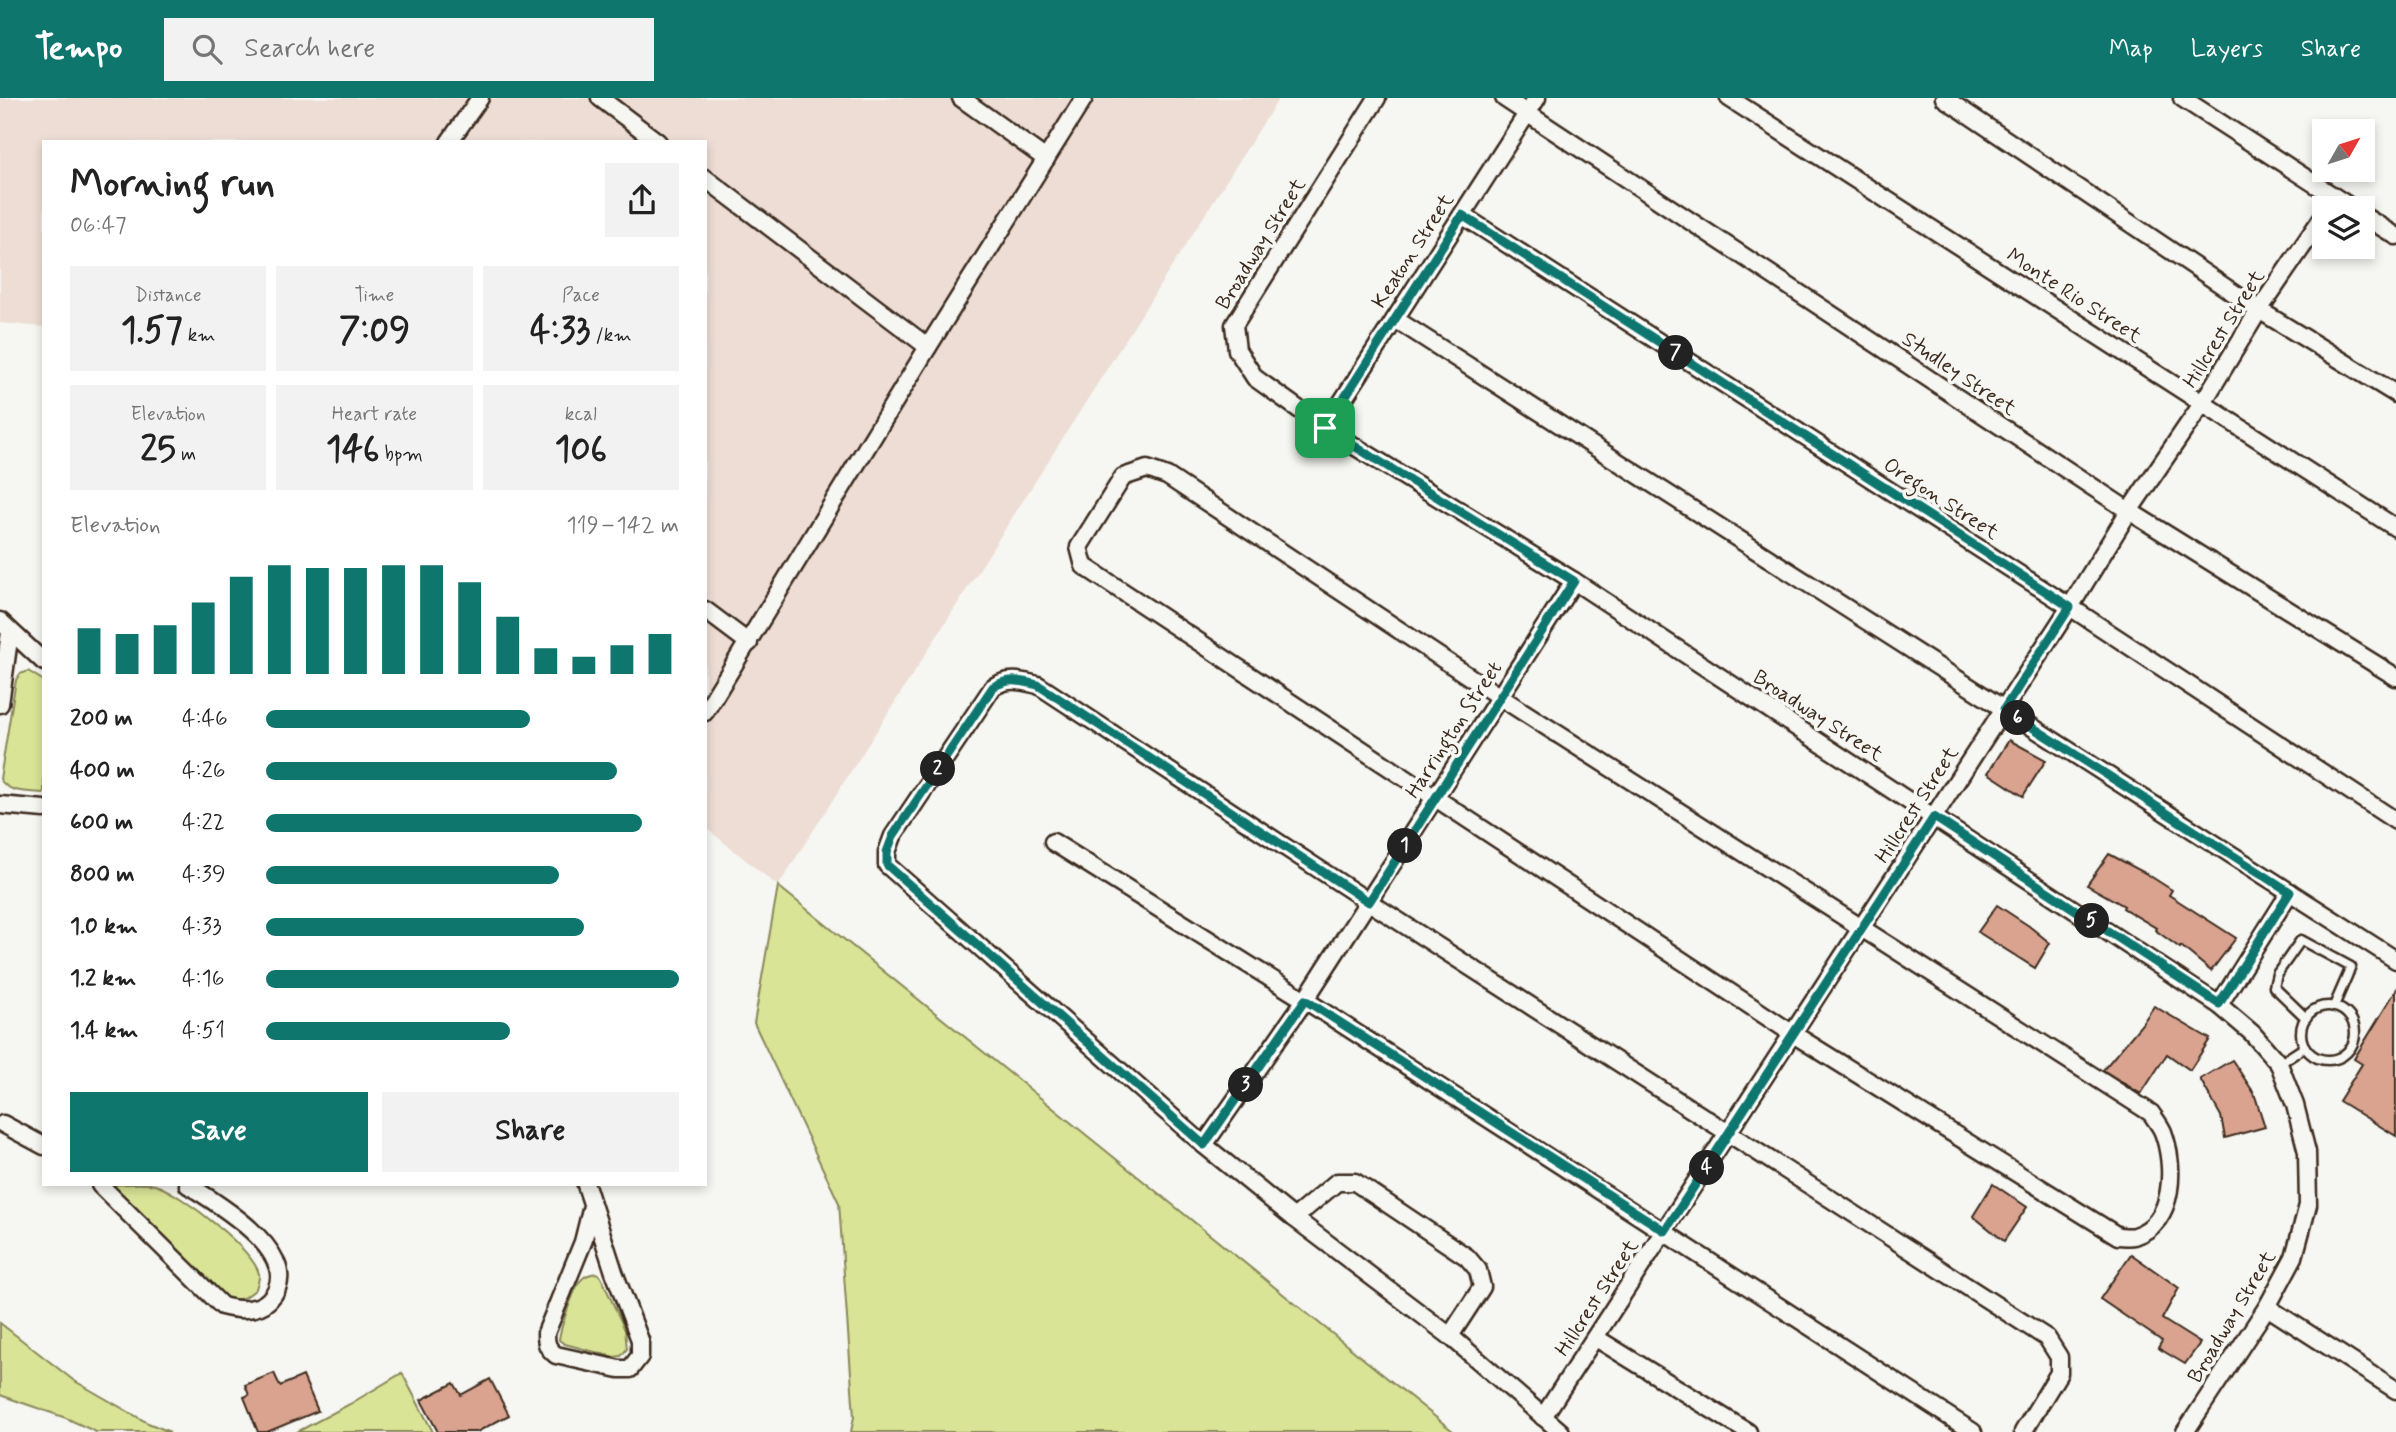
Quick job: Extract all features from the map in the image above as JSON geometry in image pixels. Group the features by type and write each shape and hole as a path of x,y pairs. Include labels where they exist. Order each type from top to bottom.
{"street":[{"path":"450,140 480,98"},
{"path":"600,98 655,140"},
{"path":"961,98 1046,159"},
{"path":"707,709 1084,98"},
{"name":"Broadway Street","path":"1377,98 1234,325 1237,350 1255,378 1325,428 1574,581 2219,1004 2252,1033 2279,1064 2295,1105 2307,1152 2308,1205 2294,1257 2267,1307 2185,1432"},
{"name":"Studley Street","path":"1504,98 2129,511 2396,677"},
{"name":"Keaton Street","path":"1325,428 1537,98"},
{"name":"Monte Rio Street","path":"1729,98 2396,528"},
{"path":"1944,98 2259,310 2396,394"},
{"path":"2182,98 2322,196"},
{"path":"707,180 928,347"},
{"name":"Oregon Street","path":"1462,215 2396,821"},
{"path":"2375,223 2396,236"},
{"name":"Hillcrest Street","path":"1543,1417 1597,1338 2070,607 2129,511 2202,404 2259,310 2312,233"},
{"path":"1395,318 2396,960"},
{"path":"1147,469 1167,476 1500,697 2151,1113 2162,1130 2171,1170 2166,1206 2154,1224 2134,1236 2118,1236 1793,1034 1436,797 1084,566 1079,547 1123,477 1147,469"},
{"name":"Harrington Street","path":"1204,1145 1305,1000 1574,581"},
{"path":"707,612 749,643"},
{"path":"5,626 42,660"},
{"path":"0,704 5,626"},
{"path":"1562,1432 1450,1336 1294,1218 1204,1145 887,865 887,852 893,836 993,687 1002,681 1016,680 1038,685 1369,902 2047,1338 2059,1357 2059,1373 2023,1432"},
{"path":"0,805 42,809"},
{"path":"1053,842 1305,1000 1973,1432"},
{"path":"2219,1004 2290,892"},
{"path":"1,1124 42,1131"},
{"path":"1,1124 42,1145"},
{"path":"1294,1218 1336,1182 1355,1182 1467,1256 1478,1270 1482,1287 1450,1336"},
{"path":"101,1186 222,1306 233,1309 259,1307 269,1300 276,1290 280,1276 278,1265 246,1225 189,1186"},
{"path":"586,1186 614,1272 640,1340 640,1356 630,1369 556,1355 548,1349 546,1342 546,1333 583,1242 592,1206"},
{"path":"2267,1307 2396,1390"},
{"path":"1597,1338 1748,1432"}],"lane":[{"path":"2306,1018 2274,987 2277,974 2301,940 2351,967 2334,1006"},
{"path":"2334,1006 2342,1009 2354,1023 2355,1041 2344,1056 2327,1061 2318,1059 2305,1047 2301,1032 2306,1018 2318,1008 2334,1006"},
{"path":"2279,1064 2305,1047"}],"shaded area":[{"path":"0,98 1279,98 778,886 707,829 707,140 42,140 42,327 0,323"}],"green space":[{"path":"28,671 42,680 42,793 14,789 0,779 16,680 20,674"},
{"path":"778,886 1454,1432 851,1432 854,1417 839,1203 754,1023"},
{"path":"111,1186 158,1186 169,1191 199,1211 244,1251 259,1274 256,1289 239,1299 220,1295"},
{"path":"597,1273 625,1330 627,1349 621,1356 614,1357 559,1340 578,1285 584,1277"},
{"path":"0,1323 73,1380 148,1423 170,1432 96,1432 66,1418 0,1395"},
{"path":"402,1373 433,1432 297,1432 350,1404"}],"building":[{"path":"2009,740 2046,760 2023,796 1988,773"},
{"path":"2109,854 2172,890 2169,895 2236,938 2211,971 2181,946 2180,948 2155,930 2156,928 2087,885"},
{"path":"1997,905 2050,943 2035,968 1978,932"},
{"path":"2396,990 2396,1136 2339,1101 2362,1064 2354,1059"},
{"path":"2154,1006 2210,1039 2190,1070 2167,1054 2141,1094 2103,1070"},
{"path":"2232,1060 2254,1093 2265,1127 2225,1138 2221,1116 2200,1079"},
{"path":"1993,1184 2027,1207 2004,1241 1973,1216"},
{"path":"2131,1254 2179,1288 2162,1319 2200,1343 2185,1364 2158,1348 2162,1341 2100,1299"},
{"path":"274,1373 280,1386 303,1376 318,1411 267,1432 258,1432 244,1397 249,1395 245,1385"},
{"path":"490,1379 509,1415 477,1432 438,1432 421,1400 454,1383 461,1395"}],"route":[{"path":"1462,215 2070,607 2004,709 2290,892 2219,1004 1934,817 1665,1231 1305,1000 1204,1145 900,878 887,865 887,852 893,836 993,687 1002,681 1016,680 1038,685 1369,902 1574,581 1325,428 1462,215"}]}
